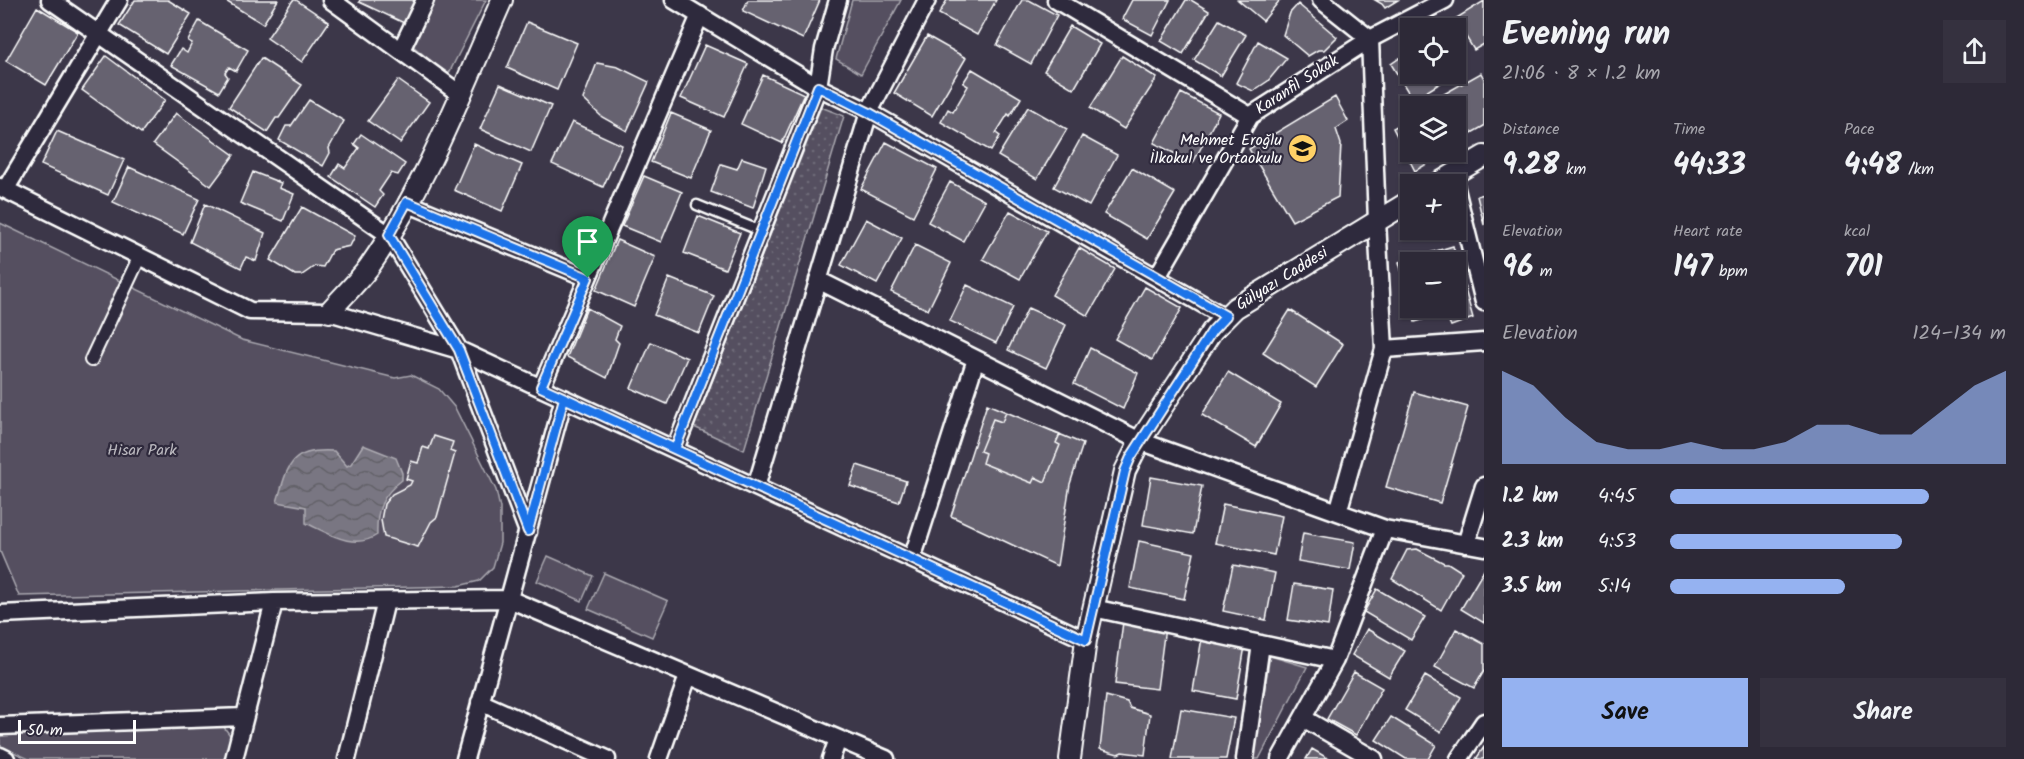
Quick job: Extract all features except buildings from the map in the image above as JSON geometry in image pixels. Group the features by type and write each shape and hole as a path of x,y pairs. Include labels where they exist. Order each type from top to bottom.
{"street":[{"path":"50,0 389,235 459,350 528,531"},
{"path":"119,0 3,189 249,310 329,312 459,350 1086,640"},
{"path":"331,0 460,94"},
{"path":"401,50 425,0"},
{"path":"329,312 367,269 389,235 425,170 502,0"},
{"path":"674,0 818,87 868,112 1226,316"},
{"path":"675,449 818,87 824,49 838,0"},
{"path":"756,487 868,112 927,0"},
{"path":"1056,0 1250,116"},
{"name":"Karanfil Sokak","path":"1156,277 1250,116 1370,39 1445,0"},
{"path":"1325,1 1370,39 1384,349 1338,512"},
{"path":"541,387 700,15"},
{"path":"1460,174 1484,156"},
{"path":"407,202 588,278"},
{"name":"Gülyazı Caddesi","path":"1070,759 1086,640 1093,608 1125,471 1140,441 1212,331 1226,316 1259,292 1400,207"},
{"path":"1466,238 1484,302"},
{"path":"91,360 140,256"},
{"path":"818,280 1140,441 1385,529 1484,548"},
{"path":"1384,349 1484,342"},
{"path":"912,559 976,359"},
{"path":"465,759 564,398"},
{"path":"1466,544 1484,486"},
{"path":"1280,759 1335,660 1385,529"},
{"path":"0,614 274,602 509,598 886,759"},
{"path":"347,759 386,601"},
{"path":"234,759 274,602"},
{"path":"1093,608 1335,660"},
{"path":"1245,759 1261,644"},
{"path":"659,759 688,675"},
{"path":"480,702 607,759"},
{"path":"0,726 244,717"},
{"path":"1303,718 1374,759"},
{"path":"1459,759 1484,722"},
{"path":"831,759 838,739"},
{"path":"0,756 6,759"}],"lane":[{"path":"697,205 761,231"}],"green space":[{"path":"435,0 486,0 448,75 413,46"},
{"path":"852,0 901,0 861,74 836,59"},
{"path":"821,107 844,116 744,450 694,427"},
{"name":"Hisar Park","path":"0,223 242,340 395,378 411,375 439,389 455,408 496,490 500,508 500,543 493,567 479,581 458,586 19,596 0,551"},
{"path":"548,556 593,576 582,601 537,581"},
{"path":"604,573 668,601 652,637 588,609"},
{"path":"1270,656 1307,667 1259,759 1253,759"},
{"path":"223,726 233,739 229,759 29,759 0,746 0,730"}],"water":[{"path":"363,445 396,458 402,473 402,480 385,497 379,511 377,535 359,541 341,539 306,523 306,507 277,502 288,469 300,456 308,452 334,451 347,466 351,464"}],"place":[{"name":"Mehmet Eroğlu İlkokul ve Ortaokulu","path":"1303,149"}],"route":[{"path":"818,87 868,112 1226,316 1212,331 1131,457 1125,471 1086,640 564,398 528,531 459,350 389,235 407,202 588,278 541,387 675,449 818,87"}]}
